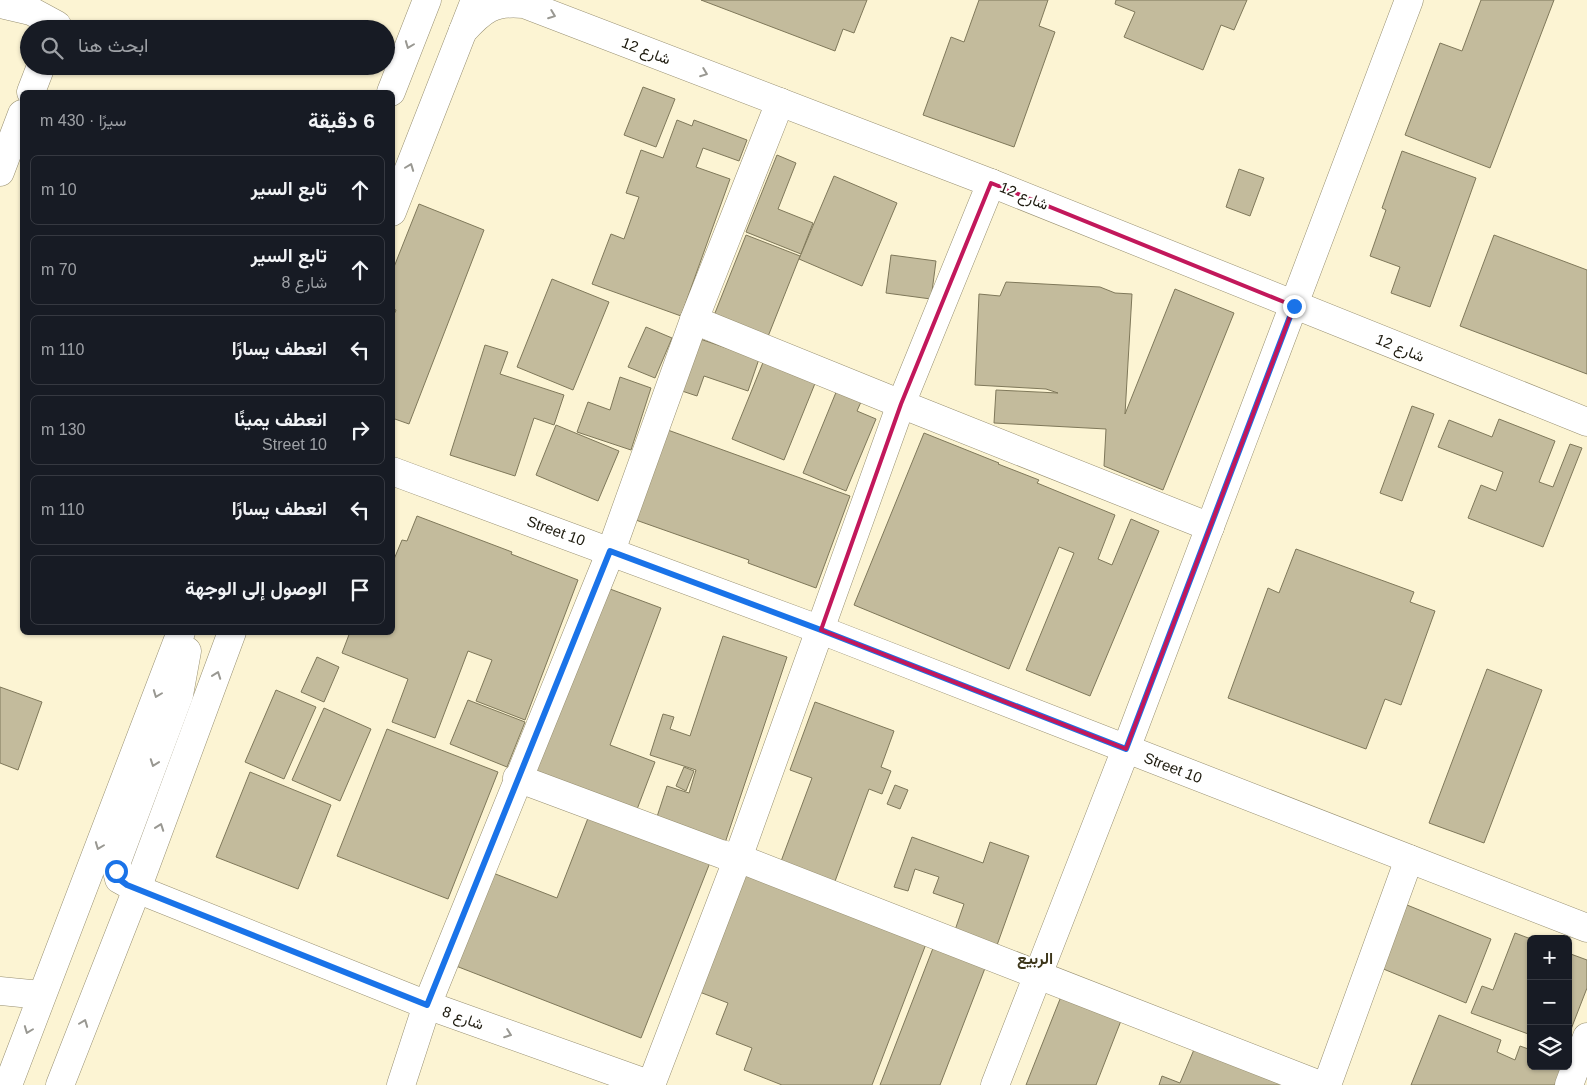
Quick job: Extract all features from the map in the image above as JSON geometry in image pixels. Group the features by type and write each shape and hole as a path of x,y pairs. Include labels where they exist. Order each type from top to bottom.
{"street":[{"path":"392,90 427,0"},
{"path":"395,204 475,0"},
{"path":"995,1085 1126,749 1409,0"},
{"name":"شارع 12","path":"463,31 479,13 494,6 508,3 524,4 991,183 1587,422"},
{"path":"0,4 31,11 48,20"},
{"path":"32,90 38,75"},
{"path":"401,1085 427,1005 610,551 694,320 780,102"},
{"path":"0,172 20,119"},
{"path":"651,1085 738,858 901,404 991,183"},
{"path":"694,320 1210,526"},
{"name":"Street 10","path":"395,472 821,630 1587,928"},
{"path":"8,1085 180,635"},
{"name":"شارع 8","path":"190,635 179,695 117,861 116,871 119,879 137,889 427,1005 651,1085"},
{"path":"60,1085 137,889 231,635"},
{"path":"517,778 721,854 738,858 1320,1085"},
{"path":"1327,1085 1409,859"},
{"path":"0,991 41,995"},
{"path":"1570,1085 1587,1036"}],"highlighted area":[{"path":"991,183 1294,306 1126,749 821,630 901,404"}],"building":[{"path":"701,0 867,0 854,33 843,29 835,51"},
{"path":"979,0 1048,0 1039,26 1055,32 1014,147 923,115 951,37 964,42"},
{"path":"1116,0 1247,0 1234,30 1221,25 1203,70 1124,37 1135,12 1115,4"},
{"path":"1481,0 1554,0 1490,168 1405,135 1440,43 1462,51"},
{"path":"643,87 675,99 656,147 624,135"},
{"path":"677,120 692,126 694,120 747,140 739,161 703,148 696,167 730,179 681,316 592,284 611,234 624,239 639,197 626,193 641,150 663,158"},
{"path":"1402,151 1476,178 1430,307 1391,293 1400,267 1370,256 1386,210 1382,208"},
{"path":"777,155 796,163 778,209 813,223 801,254 746,232"},
{"path":"1239,169 1264,178 1250,216 1226,207"},
{"path":"834,176 897,203 862,286 799,259"},
{"path":"419,204 484,230 409,424 395,419 395,264"},
{"path":"746,235 800,256 767,339 713,318"},
{"path":"1494,235 1587,270 1587,374 1460,326"},
{"path":"891,255 936,261 931,299 886,293"},
{"path":"552,279 609,302 573,390 517,367"},
{"path":"1006,282 1100,287 1115,293 1132,294 1125,414 1175,289 1234,313 1163,490 1104,466 1106,429 994,423 996,390 1058,393 1046,389 975,385 979,294 1000,296"},
{"path":"646,327 672,338 655,378 628,367"},
{"path":"700,339 759,359 748,391 704,376 697,396 682,391"},
{"path":"485,345 508,352 500,374 564,395 554,425 534,418 515,476 450,455"},
{"path":"764,360 816,381 784,460 732,439"},
{"path":"620,377 651,388 631,450 577,432 588,402 610,410"},
{"path":"839,385 864,395 857,411 876,419 846,491 803,473"},
{"path":"1412,406 1434,414 1402,501 1380,493"},
{"path":"1499,419 1555,441 1539,482 1553,487 1570,444 1582,448 1543,547 1468,518 1481,485 1496,491 1503,472 1438,447 1449,420 1492,437"},
{"path":"556,425 619,451 598,501 536,475"},
{"path":"665,429 850,496 816,588 748,563 749,560 633,519"},
{"path":"924,433 1039,480 1037,483 1115,515 1098,559 1112,565 1131,519 1159,531 1090,696 1026,670 1074,553 1059,547 1009,669 854,605"},
{"path":"417,516 512,552 511,554 578,580 525,720 476,701 492,660 468,651 435,738 392,722 408,679 342,653 349,635 395,635 395,557 402,540 407,541"},
{"path":"1296,549 1414,592 1410,602 1435,611 1401,705 1385,699 1366,749 1228,698 1268,588 1279,593"},
{"path":"602,586 661,608 610,745 655,762 636,812 532,773"},
{"path":"723,636 787,657 723,849 654,826 667,786 689,793 696,770 650,755 663,714 674,717 670,729 690,736"},
{"path":"317,657 339,667 324,702 301,692"},
{"path":"1487,669 1542,690 1484,843 1429,823"},
{"path":"0,687 42,702 18,770 0,763"},
{"path":"276,690 316,707 284,779 245,762"},
{"path":"468,700 525,722 507,767 450,744"},
{"path":"815,702 894,731 881,767 891,771 882,794 869,789 834,884 780,864 812,778 790,770"},
{"path":"324,708 371,729 340,801 292,780"},
{"path":"387,729 498,772 448,899 337,856"},
{"path":"684,767 694,771 686,791 676,786"},
{"path":"250,772 331,805 298,889 216,857"},
{"path":"895,785 908,790 900,809 887,804"},
{"path":"590,813 711,860 641,1038 456,966 493,873 557,898"},
{"path":"912,837 983,863 990,842 1029,856 996,948 954,933 964,904 933,893 939,877 915,869 908,891 894,887"},
{"path":"743,874 926,944 872,1085 782,1085 744,1070 752,1048 716,1034 728,1003 697,991"},
{"path":"1407,905 1491,939 1466,1003 1381,968"},
{"path":"1515,933 1527,938 1527,1034 1471,1013 1482,986 1493,990"},
{"path":"935,943 987,963 940,1085 880,1085"},
{"path":"1572,954 1587,960 1587,988 1572,1027"},
{"path":"1064,989 1124,1013 1096,1085 1026,1085"},
{"path":"1439,1015 1501,1040 1497,1052 1515,1060 1520,1046 1527,1049 1527,1070 1567,1070 1565,1085 1411,1085"},
{"path":"1198,1040 1313,1085 1159,1085 1162,1076 1180,1083"}],"district":[{"name":"الربيع","path":"1035,958"}],"route":[{"path":"116,871 119,879 127,885 427,1005 610,551 821,630 1126,749 1294,306"}]}
